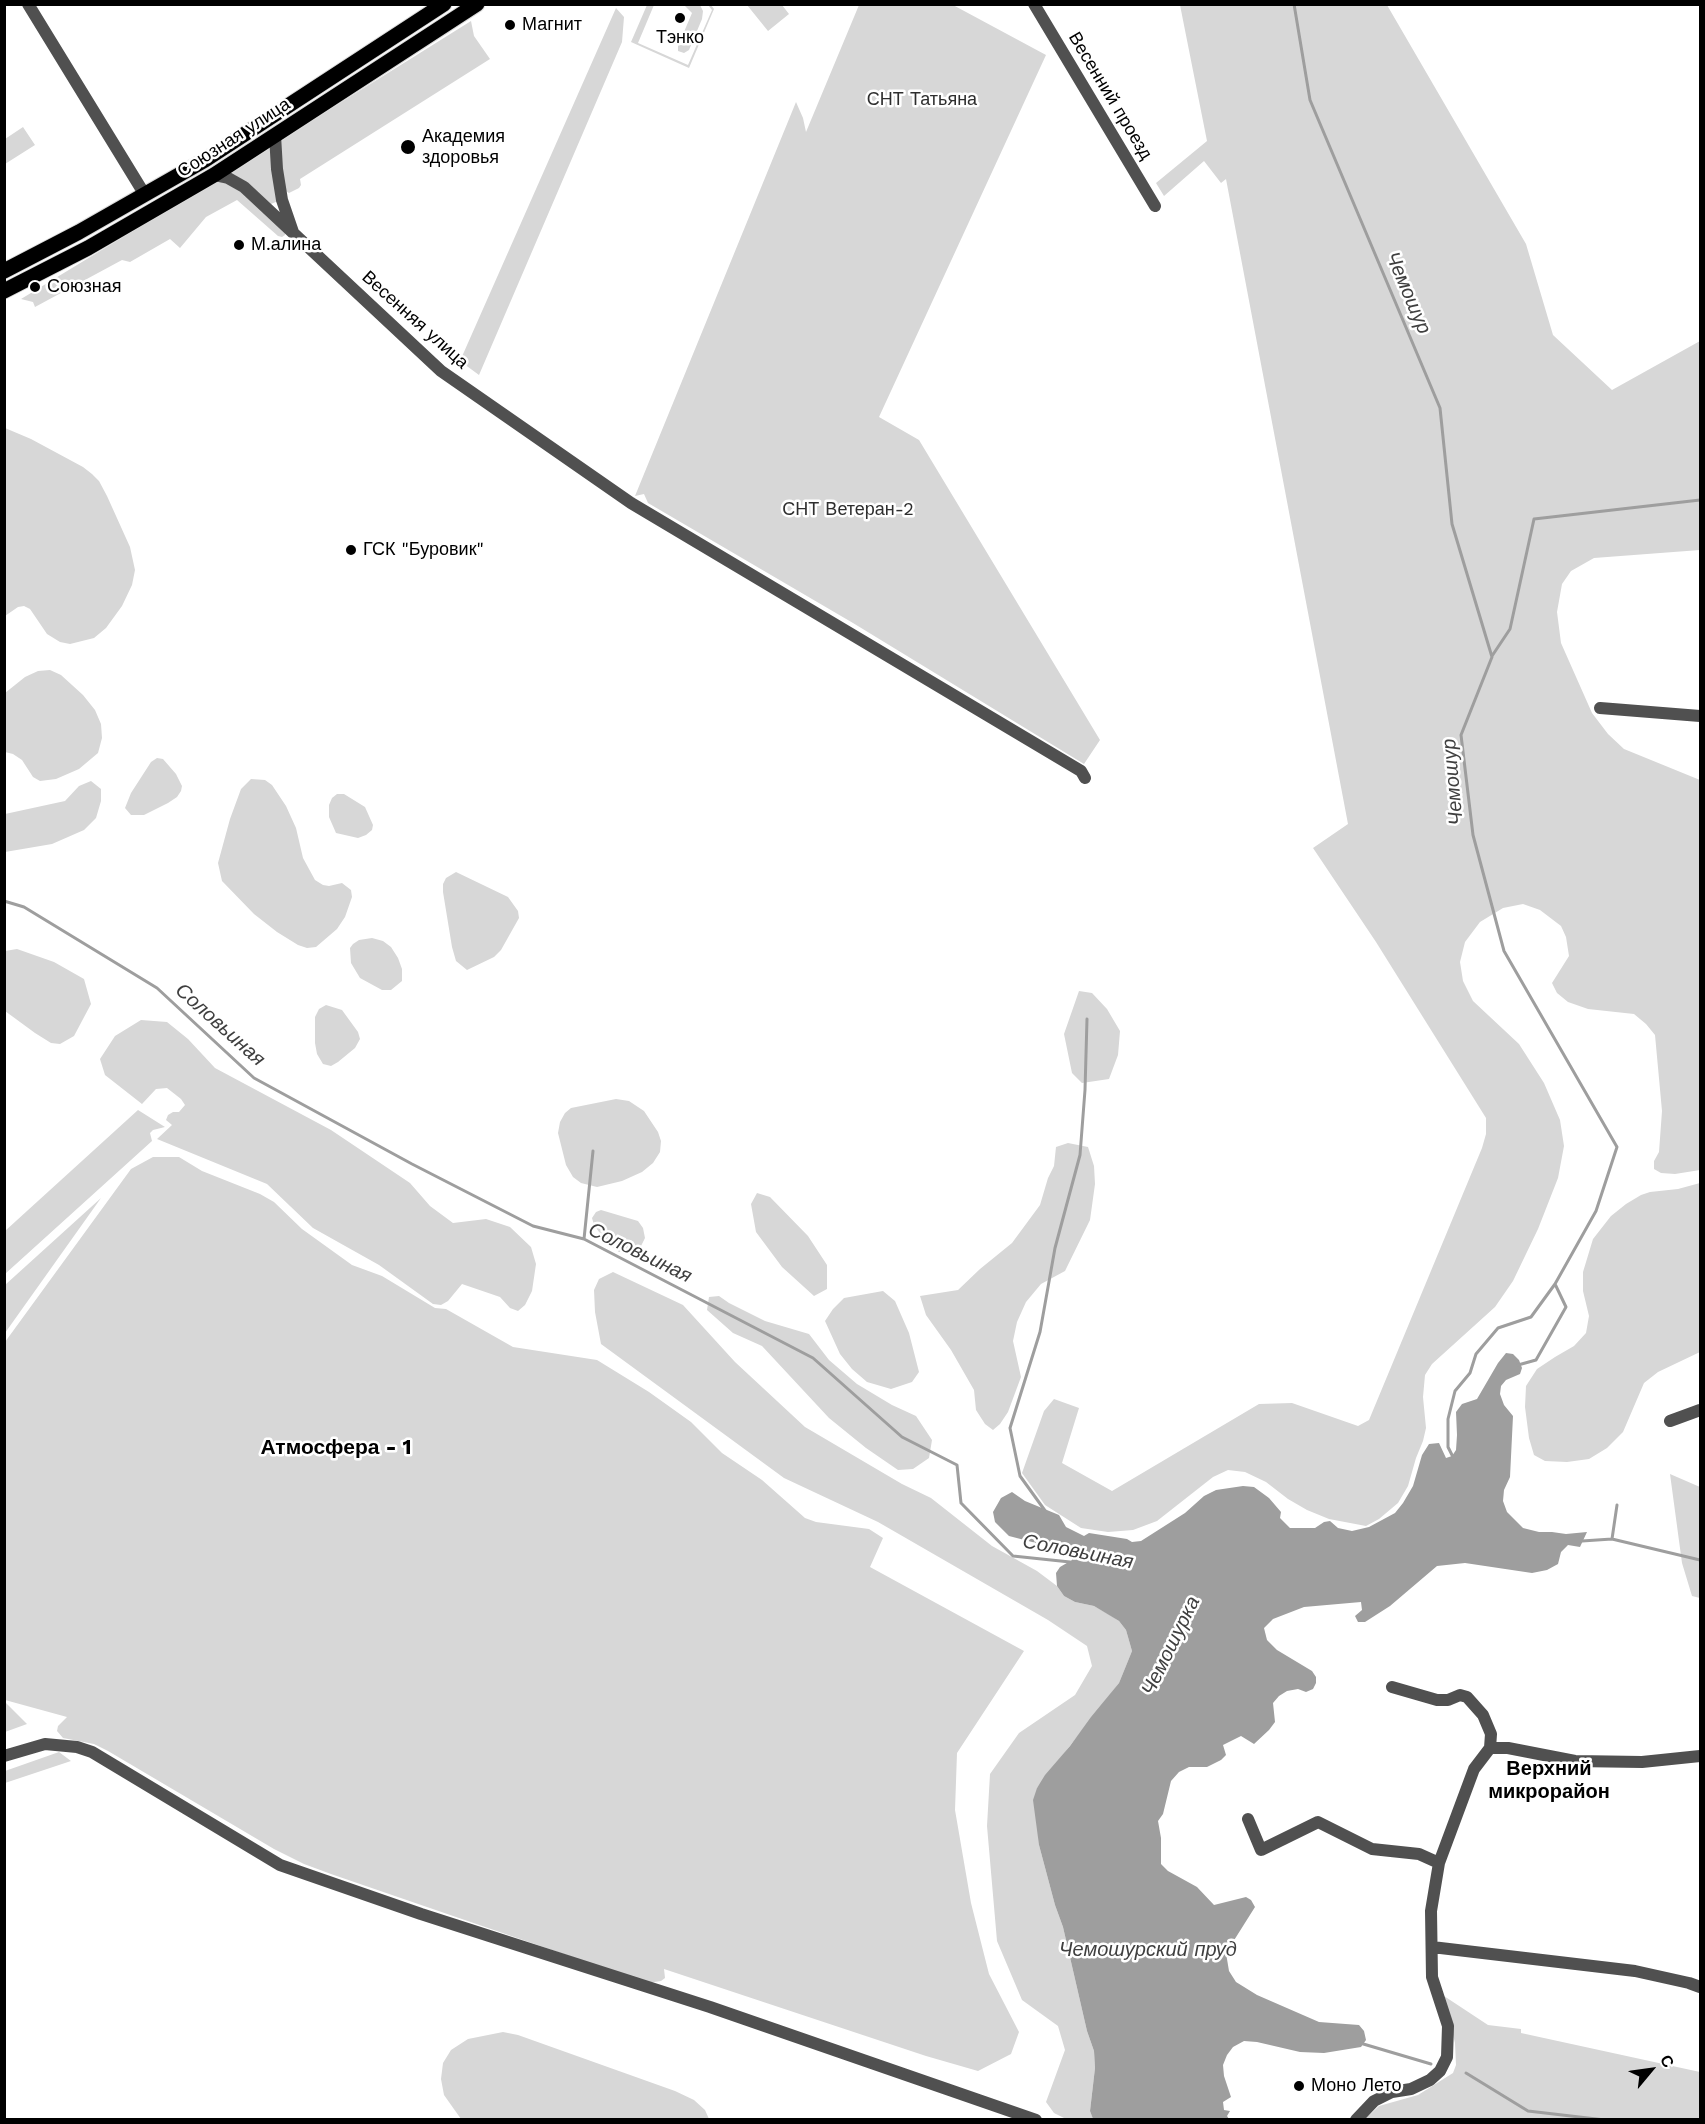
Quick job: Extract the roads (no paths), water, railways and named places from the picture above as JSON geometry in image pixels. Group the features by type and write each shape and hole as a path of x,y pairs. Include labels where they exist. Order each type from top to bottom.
{"main road":[{"name":"Союзная улица","path":"4,271 79,232 205,160 444,4"},
{"name":"Союзная улица","path":"4,291 88,249 214,175 477,4"},
{"path":"205,160 214,175"},
{"path":"79,232 88,249"}],"street":[{"path":"28,4 145,195"},
{"name":"Весенний проезд","path":"1034,4 1155,206"},
{"path":"275,135 282,200 294,234"},
{"name":"Весенняя улица","path":"214,175 237,182 441,371 631,502 1081,771 1085,777"},
{"path":"1600,708 1701,716"},
{"path":"1670,1421 1701,1410"},
{"path":"1356,2120 1374,2101 1392,2092 1411,2089 1430,2080 1440,2071 1447,2057 1448,2026 1432,1977 1431,1911 1438,1863 1474,1769 1490,1748 1491,1734 1483,1715 1467,1697 1460,1695 1448,1700 1437,1700 1392,1687"},
{"path":"4,1756 45,1744 85,1749 280,1865 421,1914 721,2011 1036,2120"},
{"path":"1490,1748 1508,1748 1575,1761 1642,1762 1701,1756"},
{"path":"1248,1819 1261,1850 1318,1822 1372,1849 1419,1854 1438,1863"},
{"path":"1432,1947 1635,1971 1701,1987"}],"water":[{"name":"Чемошурский пруд","path":"1506,1353 1513,1354 1519,1360 1522,1368 1520,1374 1506,1380 1501,1386 1500,1394 1504,1405 1513,1416 1510,1477 1504,1490 1503,1501 1507,1512 1523,1528 1539,1532 1566,1534 1587,1532 1580,1547 1568,1545 1561,1552 1558,1564 1547,1570 1532,1573 1465,1563 1437,1566 1390,1606 1365,1622 1358,1622 1355,1616 1362,1610 1361,1602 1304,1607 1273,1619 1264,1628 1267,1640 1277,1650 1312,1671 1316,1677 1313,1689 1306,1692 1298,1689 1287,1691 1279,1696 1273,1703 1275,1722 1254,1744 1241,1736 1223,1745 1226,1755 1221,1760 1207,1767 1189,1767 1179,1772 1171,1781 1163,1814 1158,1821 1161,1838 1161,1864 1168,1871 1197,1887 1214,1905 1246,1897 1255,1907 1226,1953 1229,1971 1236,1982 1257,1995 1319,2022 1359,2025 1364,2031 1366,2040 1361,2047 1324,2053 1300,2052 1244,2041 1233,2047 1223,2065 1231,2097 1223,2102 1224,2110 1230,2111 1227,2116 1229,2119 1093,2119 1090,2111 1095,2068 1094,2051 1087,2031 1063,1927 1039,1845 1033,1800 1045,1775 1119,1683 1132,1651 1126,1630 1119,1621 1094,1606 1075,1602 1064,1596 1057,1586 1056,1573 1060,1567 1072,1560 1072,1551 1060,1546 1009,1536 995,1522 993,1512 1001,1498 1012,1492 1025,1501 1059,1515 1066,1527 1084,1536 1089,1533 1127,1539 1132,1542 1141,1541 1185,1513 1204,1496 1216,1490 1243,1486 1254,1487 1269,1498 1281,1512 1280,1518 1290,1528 1315,1528 1330,1521 1338,1528 1352,1531 1369,1527 1395,1513 1403,1503 1413,1486 1422,1455 1429,1444 1439,1443 1446,1458 1452,1456 1456,1450 1456,1412 1462,1404 1477,1399"}],"waterway":[{"name":"Чемошур","path":"1294,4 1310,100 1440,408 1452,524 1492,657 1461,735 1473,835 1504,951 1617,1147 1596,1211 1555,1284 1566,1307 1536,1360 1518,1365"},
{"path":"1492,656 1510,629 1534,519 1700,500"},
{"name":"Соловьиная","path":"4,901 24,907 157,988 254,1078 412,1164 533,1226 584,1239 813,1358 902,1437 957,1465 961,1503 1013,1556 1070,1562"},
{"path":"1046,1512 1020,1476 1010,1428 1040,1332 1055,1248 1080,1155 1087,1019"},
{"path":"584,1239 593,1151"},
{"path":"1454,1459 1448,1447 1448,1419 1455,1391 1470,1373 1476,1354 1498,1328 1531,1317 1555,1284"},
{"path":"1612,1539 1617,1505"},
{"path":"1582,1541 1612,1539 1700,1560"},
{"path":"1360,2043 1431,2064"},
{"path":"1466,2073 1528,2111 1605,2120"}],"place":[{"name":"Тэнко","path":"680,18"},
{"name":"Магнит","path":"510,25"},
{"name":"Академия здоровья","path":"408,147"},
{"name":"М.алина","path":"239,245"},
{"name":"Союзная","path":"35,287"},
{"name":"ГСК \"Буровик\"","path":"351,550"},
{"name":"Моно Лето","path":"1299,2086"}],"district":[{"name":"Атмосфера - 1","path":"336,1448"},
{"name":"Верхний микрорайон","path":"1549,1780"}],"park label":[{"name":"СНТ Татьяна","path":"922,100"},
{"name":"СНТ Ветеран-2","path":"848,510"}],"water label":[{"name":"Чемошурка","path":"1171,1646"}]}
